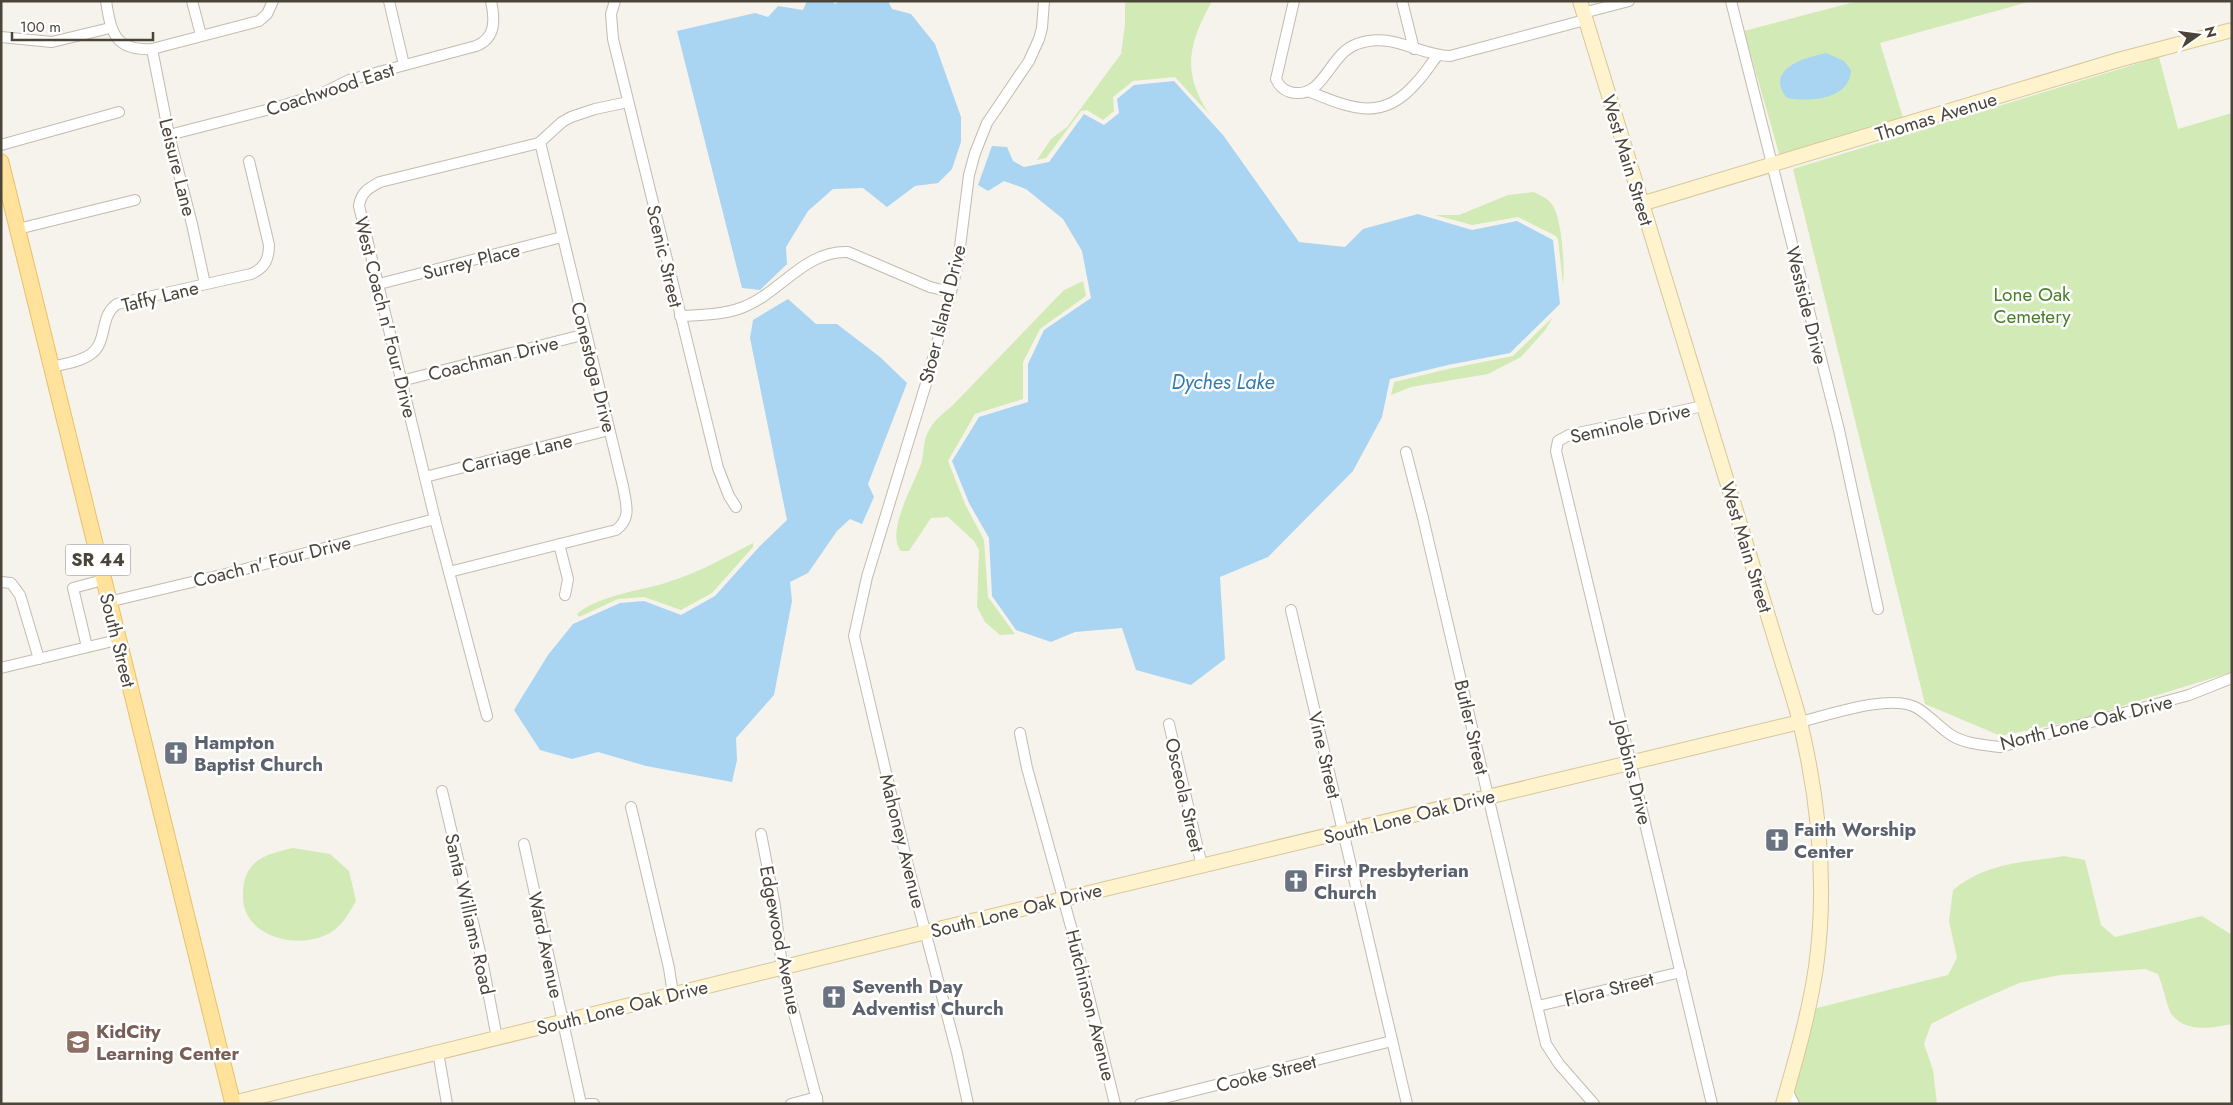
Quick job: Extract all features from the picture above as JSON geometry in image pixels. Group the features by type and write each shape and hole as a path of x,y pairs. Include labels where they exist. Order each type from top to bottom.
{"main road":[{"name":"South Street","path":"1,162 117,640 233,1103"}],"street":[{"path":"106,1 110,28 124,44 141,50 152,49 263,19 273,1"},
{"path":"192,1 201,35"},
{"path":"389,1 404,65"},
{"name":"Coachwood East","path":"169,135 274,108 321,94 349,80 456,53 476,46 488,39 494,24 492,1"},
{"name":"Scenic Street","path":"615,1 611,14 613,39 628,102 718,468 728,496 736,506"},
{"name":"Stoer Island Drive","path":"854,636 867,576 928,377 951,292 958,263 969,175 975,153 987,123 1029,61 1039,39 1042,28 1044,1"},
{"path":"1294,1 1276,80 1278,84 1289,92 1297,93 1308,91 1323,80 1340,55 1357,44 1388,40 1398,41 1414,49 1438,56 1450,56 1583,11 1628,1"},
{"path":"1402,1 1414,49"},
{"name":"Westside Drive","path":"1731,1 1839,430 1878,609"},
{"name":"West Main Street","path":"1583,11 1800,722 1814,801 1820,849 1821,906 1816,966 1810,1000 1785,1097"},
{"path":"1,37 52,42 110,28"},
{"name":"Thomas Avenue","path":"1641,204 1773,166 2118,60 2232,30"},
{"name":"Leisure Lane","path":"152,49 169,135 205,284"},
{"path":"1308,91 1366,110 1385,107 1406,94 1438,56"},
{"name":"West Coach n' Four Drive","path":"487,716 435,519 359,206 362,195 369,188 380,182 540,142 562,122 571,117 595,109 628,102"},
{"path":"1,145 120,112"},
{"name":"Conestoga Drive","path":"449,572 616,530 626,520 628,509 540,142"},
{"name":"Taffy Lane","path":"51,367 84,358 93,353 97,348 107,314 117,304 252,274 267,262 269,245 249,161"},
{"path":"18,229 136,200"},
{"name":"Surrey Place","path":"379,284 562,237"},
{"path":"680,316 700,315 741,308 777,287 816,258 837,251 848,252 930,287 951,292"},
{"name":"Coachman Drive","path":"401,381 586,334"},
{"name":"Seminole Drive","path":"1558,441 1569,435 1703,406"},
{"name":"Carriage Lane","path":"425,477 609,430"},
{"name":"Jobbins Drive","path":"1558,441 1556,451 1595,619 1712,1104"},
{"name":"Butler Street","path":"1406,452 1546,1044 1550,1052 1594,1104"},
{"name":"Coach n' Four Drive","path":"108,602 234,572 435,519"},
{"path":"559,544 568,580 565,595"},
{"path":"88,647 73,588 103,580"},
{"path":"1,582 11,583 20,595 39,659"},
{"name":"Vine Street","path":"1291,610 1407,1104"},
{"name":"Mahoney Avenue","path":"854,636 902,844 957,1053 968,1104"},
{"path":"1,668 117,640"},
{"name":"North Lone Oak Drive","path":"1800,722 1876,704 1905,704 1917,708 1953,736 1974,743 2000,747 2189,695 2232,678"},
{"name":"South Lone Oak Drive","path":"233,1103 782,967 1800,722"},
{"name":"Osceola Street","path":"1169,724 1202,866"},
{"name":"Hutchinson Avenue","path":"1020,733 1027,768 1064,899 1115,1104"},
{"name":"Santa Williams Road","path":"442,791 483,965 497,1038"},
{"path":"631,807 674,994"},
{"name":"Edgewood Avenue","path":"761,834 775,906 782,967 818,1101"},
{"name":"Ward Avenue","path":"524,844 581,1104"},
{"name":"Flora Street","path":"1538,1006 1681,972"},
{"name":"Cooke Street","path":"1140,1104 1392,1041"},
{"path":"438,1052 447,1104"},
{"path":"1785,1097 1794,1104"},
{"path":"790,1104 818,1101"},
{"path":"588,1104 594,1104"}],"green space":[{"path":"1125,1 1212,1 1198,30 1191,57 1194,84 1209,114 1175,77 1133,81 1113,97 1114,111 1103,120 1087,110 1081,111 1046,158 1037,160 1051,139 1067,127 1121,54 1125,24"},
{"path":"1858,1 2032,1 1880,43 1904,121 1780,157 1744,31"},
{"name":"Lone Oak Cemetery","path":"2159,57 2178,129 2232,113 2232,672 2077,720 2001,736 1925,704 1793,169"},
{"path":"1534,192 1551,203 1558,218 1564,266 1563,284 1558,239 1556,236 1518,217 1472,225 1435,215 1459,215 1508,195"},
{"path":"1083,281 1086,296 1040,329 1023,362 1023,399 975,414 948,461 965,504 984,540 988,597 1015,634 1000,635 985,622 977,607 979,550 974,541 948,517 931,518 909,551 901,551 897,543 896,533 898,521 921,464 927,434 932,425 1064,290"},
{"path":"1553,317 1546,329 1521,357 1488,374 1411,387 1391,395 1394,382 1513,356"},
{"path":"753,543 753,547 712,593 681,610 644,597 618,599 579,617 577,614 608,598 690,574"},
{"path":"293,848 330,854 349,871 356,901 339,926 330,933 303,941 288,940 261,930 251,921 245,909 243,894 248,872 256,862 265,856"},
{"path":"2064,856 2085,860 2101,925 2115,937 2202,916 2232,935 2232,1024 2200,1028 2185,1025 2178,1021 2170,1012 2158,974 2145,969 2060,975 2019,983 1931,1024 1924,1044 1933,1070 1937,1104 1792,1104 1790,1098 1813,1009 1948,975 1957,958 1949,921 1953,890 1979,874 1992,869 2020,862"}],"water":[{"path":"807,1 832,1 835,4 840,1 888,1 892,9 911,14 935,44 961,117 961,142 952,169 938,183 915,186 887,207 863,188 833,189 808,211 786,247 787,264 760,290 742,288 677,31 755,13 768,17 778,6 803,10"},
{"path":"1826,53 1844,61 1851,70 1849,80 1844,88 1827,97 1817,99 1787,98 1781,88 1780,79 1783,72 1790,66 1807,58"},
{"name":"Dyches Lake","path":"1174,81 1223,135 1299,242 1345,247 1363,229 1418,214 1472,230 1517,221 1553,240 1560,304 1510,353 1390,379 1382,417 1353,471 1268,557 1220,577 1225,659 1191,685 1136,670 1122,628 1075,632 1051,642 1016,630 992,596 989,538 969,503 952,461 979,417 1028,402 1028,364 1044,330 1091,298 1082,251 1063,219 1026,189 1004,181 988,191 978,185 992,146 1007,147 1013,161 1024,167 1049,162 1084,114 1104,125 1119,113 1117,99 1134,85"},
{"path":"788,299 816,324 837,324 880,357 907,383 868,484 874,497 862,524 850,519 837,531 808,573 790,582 792,601 774,695 736,738 737,760 732,782 646,766 598,752 572,759 540,750 514,710 548,655 573,624 620,603 644,601 681,615 715,596 759,547 787,520 750,338 753,320"}],"place":[{"name":"Hampton Baptist Church","path":"176,753"},
{"name":"Faith Worship Center","path":"1777,840"},
{"name":"First Presbyterian Church","path":"1296,881"},
{"name":"Seventh Day Adventist Church","path":"834,997"},
{"name":"KidCity Learning Center","path":"78,1042"}]}
